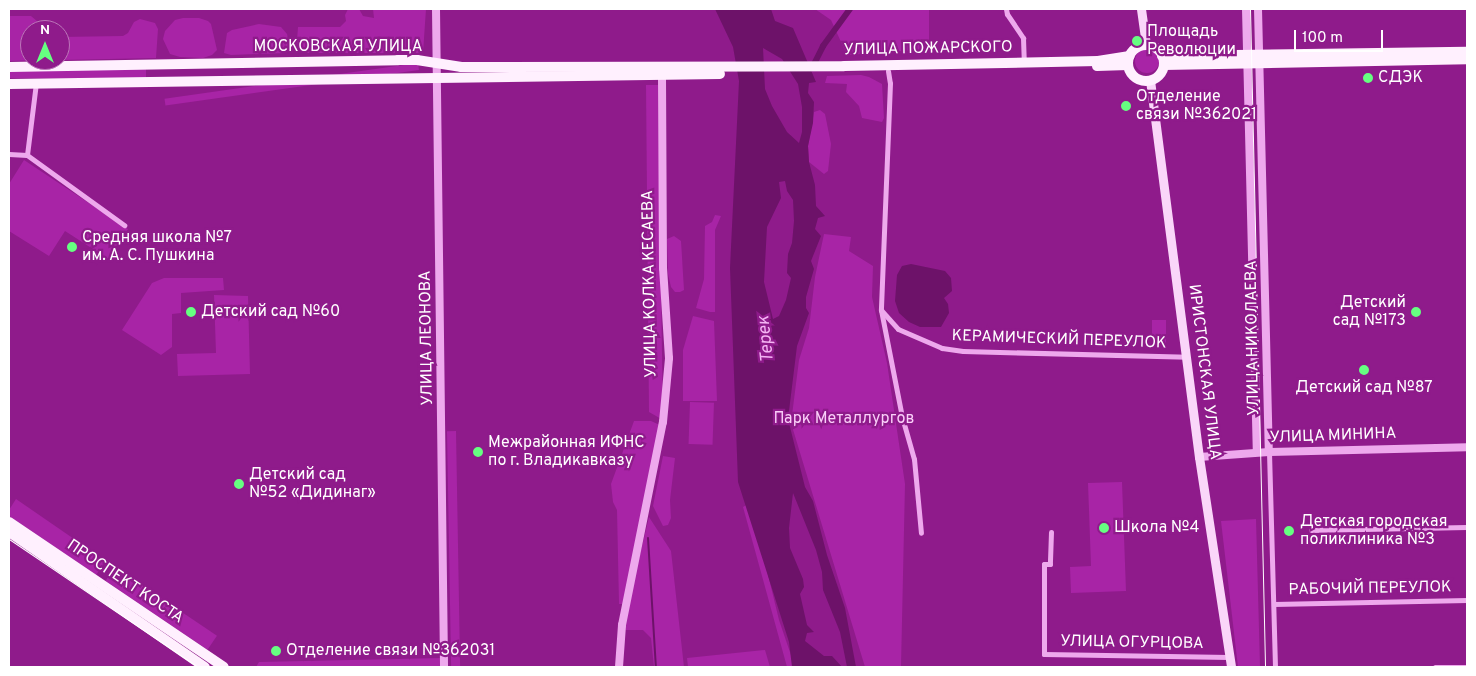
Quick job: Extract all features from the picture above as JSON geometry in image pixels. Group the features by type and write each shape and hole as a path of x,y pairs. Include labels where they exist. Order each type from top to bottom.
{"main road":[{"path":"1141,9 1146,45"},
{"path":"1146,45 1156,48 1163,61 1159,74 1150,80 1134,76 1129,61 1133,50 1146,45"},
{"path":"1260,59 1467,52"},
{"path":"1163,61 1467,59"},
{"name":"МОСКОВСКАЯ УЛИЦА","path":"9,67 398,60 461,67 727,70"},
{"name":"УЛИЦА ПОЖАРСКОГО","path":"727,70 844,69 1024,62 1129,61"},
{"name":"УЛИЦА ПОЖАРСКОГО","path":"844,69 888,71 1129,61"},
{"name":"МОСКОВСКАЯ УЛИЦА","path":"9,84 251,79 662,75 727,70"},
{"name":"ИРИСТОНСКАЯ УЛИЦА","path":"1150,80 1199,457 1231,667"},
{"name":"ПРОСПЕКТ КОСТА","path":"9,522 224,667"},
{"name":"ПРОСПЕКТ КОСТА","path":"9,532 205,667"}],"street":[{"name":"УЛИЦА ЛЕОНОВА","path":"436,9 444,667"},
{"path":"1006,9 1007,14 1023,38 1024,62"},
{"name":"УЛИЦА НИКОЛАЕВА","path":"1246,9 1257,452"},
{"name":"УЛИЦА НИКОЛАЕВА","path":"1258,9 1276,667"},
{"path":"888,71 890,83 881,310 902,417 914,459 921,533"},
{"name":"УЛИЦА КОЛКА КЕСАЕВА","path":"618,667 622,625 663,422 669,358 663,268 662,75"},
{"path":"27,155 36,83"},
{"path":"9,154 27,155 124,226"},
{"name":"КЕРАМИЧЕСКИЙ ПЕРЕУЛОК","path":"881,310 898,329 949,349 1187,358"},
{"name":"УЛИЦА МИНИНА","path":"1199,457 1257,452 1467,447"},
{"path":"1311,530 1467,527"},
{"name":"УЛИЦА ОГУРЦОВА","path":"1052,532 1050,564 1044,564 1044,654 1229,657"},
{"name":"РАБОЧИЙ ПЕРЕУЛОК","path":"1274,604 1467,600"},
{"path":"1435,667 1467,667"}],"green space":[{"path":"348,9 359,9 363,16 374,18 373,9 426,9 423,53 296,53 298,27 340,27 346,21 345,15"},
{"path":"815,9 929,9 929,49 847,55 831,20"},
{"path":"9,16 31,16 36,20 20,20 20,61 9,61"},
{"path":"199,18 211,24 217,50 212,55 203,58 180,57 170,54 163,39 165,31 175,20"},
{"path":"140,19 155,23 158,29 156,58 70,60 70,37 123,36 128,33 134,22"},
{"path":"259,24 281,27 287,34 289,43 286,53 231,55 224,53 227,33 232,30"},
{"path":"1147,49 1152,50 1158,56 1158,66 1152,72 1147,73 1142,72 1136,66 1135,61 1136,56 1142,50"},
{"path":"418,63 419,70 165,106 164,99"},
{"path":"9,67 20,67 20,70 70,70 70,67 146,67 146,78 9,78"},
{"path":"861,75 882,84 884,118 882,122 862,118 859,106 846,92 847,84 825,83 827,76"},
{"path":"646,85 658,85 663,420 649,412"},
{"path":"820,110 825,114 831,144 828,171 824,174 809,162 808,146 814,112"},
{"path":"24,160 128,229 110,260 65,231 49,256 9,231 9,184"},
{"path":"715,215 721,216 715,230 715,312 710,312 696,308 704,279 705,226 712,222"},
{"name":"Парк Металлургов","path":"824,234 851,237 849,251 873,266 872,297 887,363 905,484 901,667 865,667 791,423 799,360 809,328 815,277"},
{"path":"674,236 681,241 684,290 680,292 675,292 671,287 668,274 667,239"},
{"path":"164,278 223,278 224,290 181,293 181,313 172,314 172,347 161,355 122,330 152,283"},
{"path":"214,295 248,296 250,374 178,376 177,354 216,353"},
{"path":"693,316 714,321 717,401 683,401 683,350"},
{"path":"1152,320 1166,320 1166,347 1152,347"},
{"path":"690,402 714,403 713,445 689,444"},
{"path":"634,421 651,421 662,426 623,604 619,604 617,510 613,502 611,484"},
{"path":"447,431 456,431 460,667 451,667"},
{"path":"663,456 675,458 670,500 671,518 668,525 663,526 653,506"},
{"path":"1122,482 1126,591 1071,593 1070,567 1091,566 1088,483"},
{"path":"16,499 106,561 96,575 9,516 9,510"},
{"path":"748,504 752,509 779,620 795,667 787,667 743,507"},
{"path":"649,517 671,551 684,667 654,667 651,638 643,630 622,630"},
{"path":"1256,519 1260,667 1238,667 1221,521"},
{"path":"115,567 217,636 207,650 105,581"},
{"path":"765,650 770,667 688,667 687,658"},
{"path":"442,658 442,667 256,667 259,662"}],"water":[{"name":"Терек","path":"715,9 771,9 775,21 793,28 816,82 809,83 808,93 814,102 813,123 808,146 809,162 815,185 816,206 825,216 818,218 815,229 821,236 811,261 814,269 806,297 806,308 809,313 797,346 788,419 805,487 813,501 827,555 845,608 856,667 847,667 840,632 823,590 822,572 816,550 793,493 789,528 790,548 803,579 804,587 800,594 807,625 814,632 807,633 805,641 824,656 832,656 842,667 792,667 789,642 738,482 730,268 739,81 733,47","holes":["763,48 782,59 798,84 802,107 802,132 799,143 787,132 772,106 765,89","785,181 787,191 793,200 794,221 792,243 788,254 787,273 791,278 786,300 779,316 773,319 764,282 767,227 781,198 779,182"]},
{"path":"911,264 945,271 951,278 952,291 944,298 948,304 949,313 941,327 920,327 909,322 899,313 895,301 897,275 902,266"}],"waterway":[{"path":"812,68 823,46 850,9"},
{"path":"648,538 656,667"}],"tram line":[{"path":"1250,9 1265,667"},
{"path":"9,539 198,667"}],"place":[{"name":"Площадь Революции","path":"1137,41"},
{"name":"СДЭК","path":"1368,78"},
{"name":"Отделение связи №362021","path":"1126,106"},
{"name":"Средняя школа №7 им. А. С. Пушкина","path":"72,247"},
{"name":"Детский сад №60","path":"191,312"},
{"name":"Детский сад №173","path":"1416,312"},
{"name":"Детский сад №87","path":"1364,370"},
{"name":"Межрайонная ИФНС по г. Владикавказу","path":"478,452"},
{"name":"Детский сад №52 «Дидинаг»","path":"239,484"},
{"name":"Школа №4","path":"1104,528"},
{"name":"Детская городская поликлиника №3","path":"1289,531"},
{"name":"Отделение связи №362031","path":"276,651"}]}
